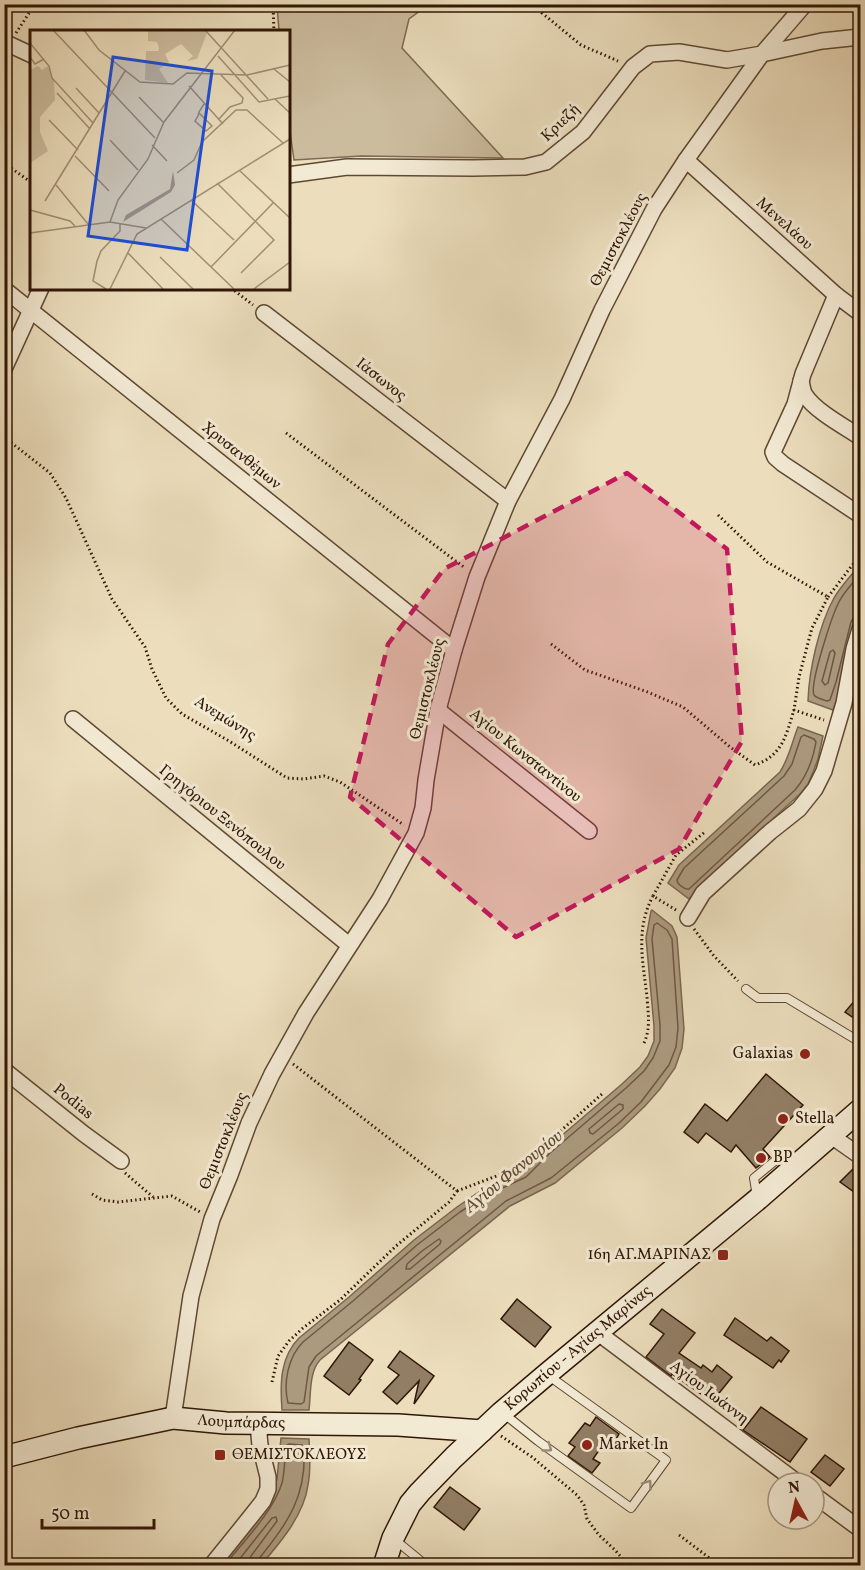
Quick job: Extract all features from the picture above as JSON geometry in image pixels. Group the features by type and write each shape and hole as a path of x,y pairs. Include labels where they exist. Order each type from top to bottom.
{"main road":[{"name":"Κορωπίου - Αγίας Μαρίνας","path":"384,1566 402,1517 420,1492 454,1456 547,1374 758,1199 861,1110"},
{"name":"Λουμπάρδας","path":"4,1457 78,1438 173,1418 226,1423 398,1425 491,1422"}],"street":[{"name":"Θεμιστοκλέους","path":"173,1418 191,1296 212,1219 249,1123 282,1055 306,1013 380,899 416,833 423,808 438,710 454,650 477,577 508,501 562,399 602,310 654,209 762,54 805,4"},
{"name":"Κριεζή","path":"290,175 347,167 525,167 546,162 583,132 633,67 651,54 679,52 727,60 822,41 861,38"},
{"path":"7,43 30,54"},
{"name":"Μενελάου","path":"686,160 836,295 861,314"},
{"name":"Χρυσανθέμων","path":"4,289 454,650"},
{"path":"4,369 40,290"},
{"path":"836,295 801,381 795,404 774,452 775,457 783,464 861,514"},
{"name":"Ιάσωνος","path":"264,313 508,501"},
{"path":"801,381 805,395 812,403 829,417 861,437"},
{"path":"688,918 703,893 799,809 814,789 824,771 844,703 854,649 861,629"},
{"name":"Αγίου Κωνσταντίνου","path":"438,710 589,831"},
{"name":"Γρηγόριου Ξενόπουλου","path":"73,719 349,945"},
{"name":"Podias","path":"4,1070 121,1161"},
{"path":"830,1135 861,1156"},
{"name":"Αγίου Ιωάννη","path":"597,1332 782,1471"},
{"path":"211,1566 257,1508 268,1490 268,1477 260,1445 261,1423"},
{"path":"826,1504 861,1529"}],"lane":[{"path":"746,989 758,998 787,998 861,1042"},
{"path":"491,1422 538,1441 631,1508 666,1460 547,1374"},
{"path":"393,1538 427,1566"}],"path":[{"path":"7,43 35,4"},
{"path":"273,4 274,30"},
{"path":"539,4 542,13 581,45 633,67"},
{"path":"4,163 30,182"},
{"path":"234,290 264,313"},
{"path":"286,434 477,577"},
{"name":"Ανεμώνης","path":"4,437 50,473 66,498 112,600 146,648 152,669 166,698 182,714 287,778 304,779 324,776 340,782 416,833"},
{"path":"718,515 767,562 828,597"},
{"path":"551,644 585,670 683,707 755,765 773,755 782,746 794,710 799,676 812,628 828,597 861,555"},
{"path":"794,710 837,725"},
{"path":"644,1043 648,1033 649,1018 641,934 646,909 676,855 705,832"},
{"path":"653,896 688,918 714,956 746,989"},
{"path":"282,1055 457,1191"},
{"path":"272,1382 278,1356 289,1341 340,1300 396,1246 449,1202 457,1191 520,1167 602,1094"},
{"path":"92,1194 102,1200 118,1202 172,1196 212,1219"},
{"path":"491,1422 503,1438 532,1457 577,1495 584,1505 587,1519 628,1566"},
{"path":"679,1535 720,1566"}],"highlighted area":[{"path":"627,473 727,549 742,741 679,849 516,937 350,797 388,644 444,569"}],"shaded area":[{"path":"277,5 428,5 409,19 402,48 503,158 361,156 294,160 290,131 290,30 279,30"}],"water":[{"path":"860,565 860,617 856,624 842,684 833,710 808,701 813,662 819,634 834,598"},
{"path":"798,727 823,736 818,759 808,784 704,882 689,899 668,883 679,865 780,772"},
{"path":"652,910 672,926 677,937 684,1029 682,1048 675,1068 660,1089 622,1128 555,1183 510,1206 320,1360 312,1377 309,1410 282,1410 281,1381 285,1362 299,1338 414,1240 457,1207 482,1190 522,1172 640,1067 648,1056 654,1041 646,938"},
{"path":"281,1438 309,1439 309,1479 302,1507 283,1538 261,1565 217,1566 273,1490 277,1479"}],"building":[{"path":"861,993 861,1023 845,1012"},
{"path":"766,1074 803,1105 763,1149 770,1157 756,1168 736,1145 731,1152 706,1133 698,1143 684,1132 705,1104 727,1121"},
{"path":"857,1165 861,1166 861,1197 840,1182"},
{"path":"517,1299 551,1327 535,1347 501,1319"},
{"path":"662,1309 695,1333 679,1353 701,1368 703,1365 712,1372 717,1365 732,1377 716,1397 712,1393 708,1399 646,1357 664,1334 650,1324"},
{"path":"735,1318 767,1341 771,1337 789,1351 781,1362 779,1360 773,1368 724,1335"},
{"path":"349,1342 373,1360 349,1395 324,1376"},
{"path":"400,1351 434,1376 414,1404 419,1381 397,1404 383,1392 399,1375 388,1367"},
{"path":"761,1407 807,1439 790,1462 743,1430"},
{"name":"Market In","path":"596,1417 619,1434 615,1441 608,1437 593,1459 600,1463 592,1473 568,1456 575,1447 569,1443 585,1423 590,1426"},
{"path":"825,1455 844,1469 830,1486 826,1483 826,1471 812,1471"},
{"path":"450,1487 480,1509 464,1530 434,1507"}],"place":[{"name":"Galaxias","path":"805,1054"},
{"name":"Stella","path":"783,1119"},
{"name":"BP","path":"761,1158"},
{"name":"16η ΑΓ.ΜΑΡΙΝΑΣ","path":"723,1255"},
{"name":"Market In","path":"587,1445"},
{"name":"ΘΕΜΙΣΤΟΚΛΕΟΥΣ","path":"220,1455"}],"water label":[{"name":"Αγίου Φανουρίου","path":"514,1172"}]}
